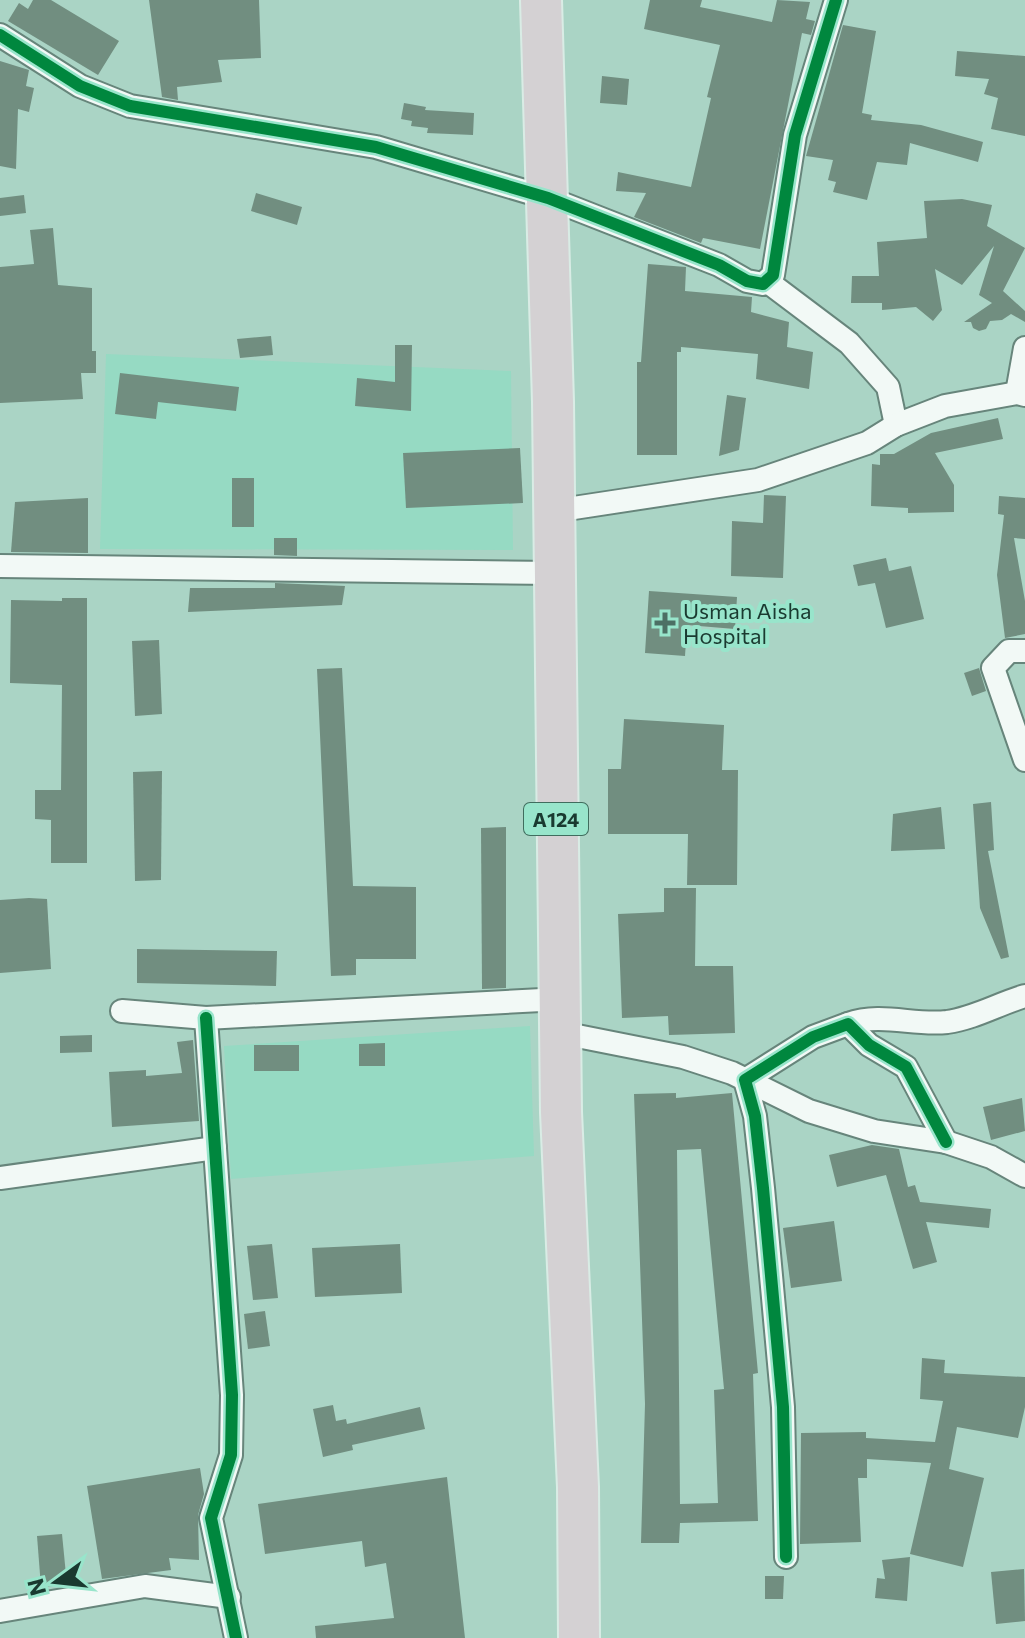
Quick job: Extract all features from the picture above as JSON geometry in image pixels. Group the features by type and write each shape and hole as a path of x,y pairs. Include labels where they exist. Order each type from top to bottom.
{"highway":[{"name":"A124","path":"541,0 554,511 561,1112 578,1487 579,1638"}],"street":[{"path":"768,282 773,275 795,135 836,0"},
{"path":"0,35 80,86 130,106 376,147 548,198 719,265 747,281 768,282 849,343 888,387 896,425"},
{"path":"554,511 758,480 867,443 896,425 945,406 1021,394 1025,348"},
{"path":"0,566 554,573"},
{"path":"1025,651 1009,651 993,668 1025,760"},
{"path":"745,1080 813,1037 866,1018 946,1022 975,1017 1025,996"},
{"path":"122,1011 206,1018 562,1016 745,1080 809,1111 874,1131 946,1142 991,1157 1025,1176"},
{"path":"206,1018 232,1395 231,1455 211,1518 236,1638"},
{"path":"848,1024 869,1045 906,1067 946,1142"},
{"path":"745,1080 755,1116 762,1174 783,1407 786,1557"},
{"path":"0,1178 215,1148"},
{"path":"0,1611 145,1586 229,1597"}],"shaded area":[{"path":"106,354 511,371 513,550 100,549"},
{"path":"530,1026 534,1156 231,1179 224,1046"}],"building":[{"path":"33,0 51,0 119,41 98,75 8,21 19,3 28,9"},
{"path":"149,0 259,0 261,58 218,60 222,82 177,87 178,100 162,97"},
{"path":"650,0 702,0 700,7 772,22 777,0 810,2 806,19 815,21 811,35 802,33 760,249 703,238 701,243 634,217 646,193 616,191 618,172 691,187 711,98 707,97 720,45 644,29"},
{"path":"843,25 876,31 862,113 872,115 871,120 921,125 983,142 978,162 910,143 907,165 877,162 867,200 833,192 836,182 828,180 833,160 806,156"},
{"path":"957,51 1025,56 1025,136 991,129 998,98 984,94 989,79 955,76"},
{"path":"0,61 29,70 26,86 34,88 29,112 18,109 16,169 0,166"},
{"path":"602,76 629,79 627,105 600,103"},
{"path":"404,103 426,107 425,110 474,113 473,135 427,133 428,128 411,126 412,121 401,119"},
{"path":"256,193 302,207 297,225 251,211"},
{"path":"24,195 26,213 0,216 0,198"},
{"path":"962,199 992,205 987,226 1025,248 1003,291 1025,311 1025,322 1011,314 1002,320 990,321 986,329 979,331 973,328 971,322 964,322 992,303 979,295 994,246 962,285 935,269 942,310 933,321 916,307 882,310 882,303 851,303 852,276 879,276 877,242 927,238 924,201"},
{"path":"53,228 58,285 92,288 92,351 96,351 96,373 81,373 83,399 0,403 0,267 34,264 30,230"},
{"path":"648,264 686,267 685,291 752,297 751,312 789,322 787,347 813,352 809,389 756,379 758,354 681,347 681,352 677,352 677,455 637,455 637,362 641,362"},
{"path":"271,336 273,355 240,358 237,339"},
{"path":"395,345 412,345 411,411 355,406 357,378 395,382"},
{"path":"120,373 239,387 236,411 158,402 156,419 115,414"},
{"path":"727,395 746,398 739,450 719,456"},
{"path":"998,418 1003,439 935,453 954,485 954,512 908,513 908,508 871,506 872,464 880,465 880,454 894,454 931,433"},
{"path":"520,448 523,503 406,508 403,453"},
{"path":"232,478 254,478 254,527 232,527"},
{"path":"764,495 786,496 783,578 731,576 732,521 763,523"},
{"path":"999,496 1025,498 1025,539 1014,538 1025,601 1025,634 1005,638 997,575 1004,515 998,514"},
{"path":"88,498 88,553 11,552 15,502"},
{"path":"274,538 297,538 297,556 274,555"},
{"path":"886,558 889,571 911,566 924,619 886,628 875,583 858,586 853,565"},
{"path":"275,583 345,586 342,605 188,612 190,588 275,588"},
{"path":"649,591 737,597 735,629 687,625 685,656 645,653"},
{"path":"62,598 87,598 87,863 51,863 51,820 35,819 35,790 61,790 62,685 10,683 11,600 62,601"},
{"path":"159,640 162,714 135,716 132,641"},
{"path":"342,668 353,886 416,887 416,959 356,959 356,975 331,976 317,669"},
{"path":"979,668 986,691 972,696 964,673"},
{"path":"624,719 724,725 722,770 738,770 737,885 687,885 688,834 608,834 608,769 621,769"},
{"path":"162,771 161,880 135,881 133,772"},
{"path":"991,802 994,850 988,851 1009,957 1001,959 980,908 973,804"},
{"path":"941,807 945,849 891,851 893,814"},
{"path":"506,827 506,988 482,989 481,828"},
{"path":"664,888 696,888 695,966 733,966 735,1033 669,1035 668,1016 622,1018 618,914 664,912"},
{"path":"47,899 51,969 0,973 0,900"},
{"path":"137,949 277,951 276,986 137,983"},
{"path":"92,1035 92,1052 60,1053 60,1036"},
{"path":"193,1040 199,1121 112,1127 109,1072 146,1070 146,1076 182,1073 177,1042"},
{"path":"385,1043 385,1066 359,1066 359,1044"},
{"path":"254,1045 299,1045 299,1071 254,1071"},
{"path":"676,1093 676,1098 732,1093 758,1373 753,1374 758,1521 680,1523 679,1543 641,1543 645,1404 634,1094","holes":["701,1149 724,1389 714,1390 718,1503 680,1504 677,1150"]},
{"path":"1022,1098 1025,1131 991,1140 983,1107"},
{"path":"872,1145 899,1149 908,1187 915,1185 920,1202 991,1209 989,1228 926,1222 937,1262 913,1269 886,1175 837,1187 829,1155"},
{"path":"834,1221 842,1281 791,1288 783,1228"},
{"path":"272,1244 278,1298 253,1300 247,1246"},
{"path":"400,1244 402,1293 315,1297 312,1248"},
{"path":"265,1311 270,1346 248,1349 244,1314"},
{"path":"922,1358 945,1360 944,1373 1025,1377 1025,1407 1018,1438 957,1427 949,1469 984,1478 963,1567 910,1554 931,1463 867,1459 867,1478 858,1478 861,1542 800,1544 801,1433 866,1432 866,1438 935,1442 943,1401 920,1399"},
{"path":"333,1405 336,1421 346,1419 347,1424 420,1407 425,1429 352,1445 353,1450 323,1457 313,1409"},
{"path":"200,1468 204,1494 198,1515 199,1560 169,1558 171,1570 102,1579 87,1486"},
{"path":"447,1477 465,1638 316,1638 315,1626 394,1618 386,1563 365,1567 362,1541 265,1554 258,1504"},
{"path":"62,1534 67,1585 41,1587 37,1536"},
{"path":"910,1557 907,1601 875,1598 877,1578 885,1579 882,1560"},
{"path":"1024,1569 1025,1621 996,1624 991,1572"},
{"path":"765,1576 784,1576 783,1599 765,1599"}],"cycle path":[{"path":"0,35 80,86 130,106 376,147 548,198 719,265 747,281 763,284 773,275 795,135 836,0"},
{"path":"206,1018 232,1395 231,1455 211,1518 236,1638"},
{"path":"786,1557 783,1407 755,1116 745,1080 813,1037 848,1024 869,1045 906,1067 946,1142"}],"place":[{"name":"Usman Aisha Hospital","path":"665,623"}]}
